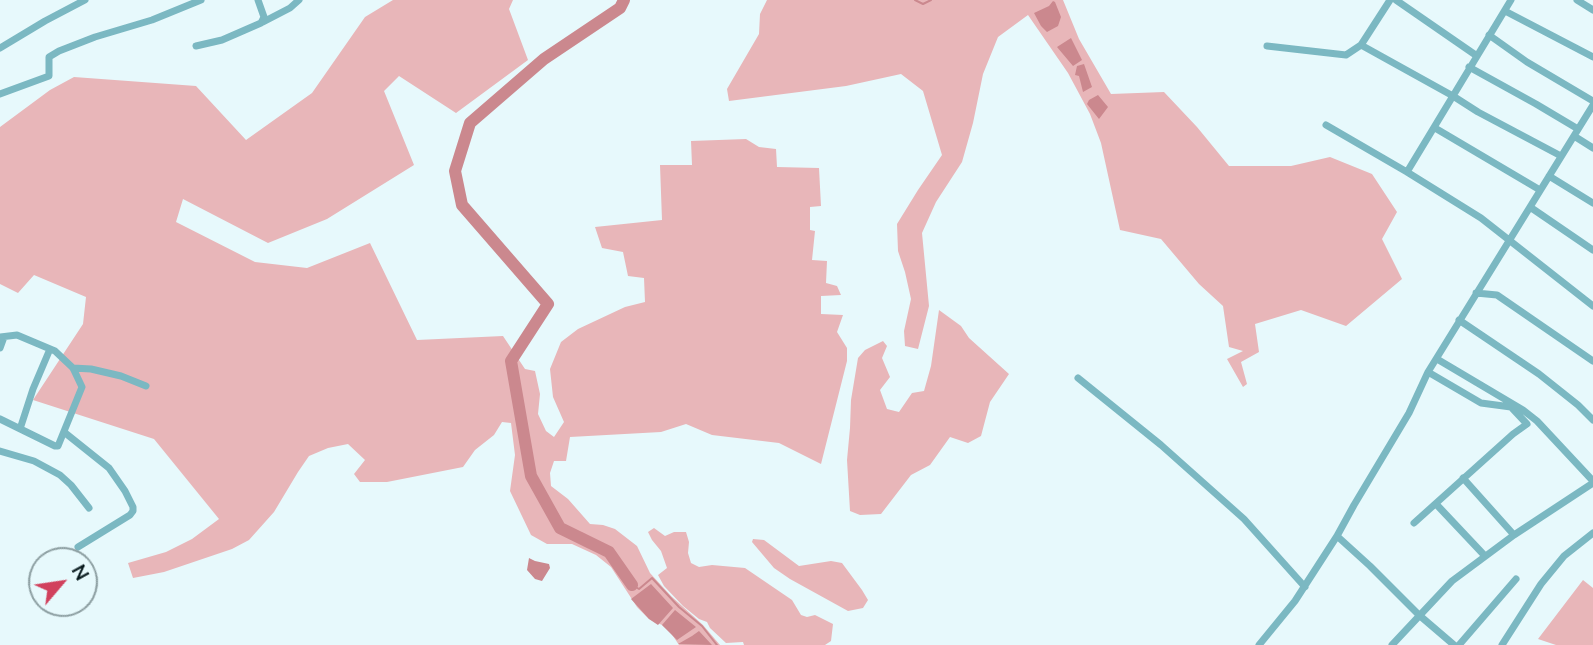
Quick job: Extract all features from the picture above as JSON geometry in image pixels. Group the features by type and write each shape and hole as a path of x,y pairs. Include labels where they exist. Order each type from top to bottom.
{"street":[{"path":"0,48 85,0"},
{"path":"0,94 49,76 49,57 59,51 152,20 201,0"},
{"path":"258,0 263,22"},
{"path":"197,46 222,40 263,22 290,8 299,0"},
{"path":"1407,172 1511,0"},
{"path":"1577,0 1593,10"},
{"path":"1267,46 1346,55 1361,45 1389,1 1477,56"},
{"path":"1505,11 1593,57"},
{"path":"1259,645 1282,618 1337,536 1409,413 1428,372 1593,103 1489,35"},
{"path":"1361,45 1561,156"},
{"path":"1469,67 1536,104 1593,148"},
{"path":"1326,125 1481,218 1593,306"},
{"path":"1435,128 1540,190"},
{"path":"1549,176 1593,203"},
{"path":"1530,207 1593,250"},
{"path":"1476,293 1497,295 1593,361"},
{"path":"1459,320 1539,374 1593,420"},
{"path":"0,348 1,336 17,335 50,349 73,368 82,387 57,447 0,419"},
{"path":"20,429 50,349"},
{"path":"1392,645 1452,581 1593,482 1530,415 1437,359"},
{"path":"73,368 121,376 146,386"},
{"path":"1414,523 1527,424 1511,407 1481,403 1428,372"},
{"path":"1078,378 1161,445 1244,519 1304,587"},
{"path":"64,432 111,471 133,507 130,515 78,547"},
{"path":"0,451 34,461 52,470 71,485 89,508"},
{"path":"1464,478 1514,535"},
{"path":"1436,504 1485,556"},
{"path":"1502,645 1541,584 1564,556 1593,533"},
{"path":"1337,536 1419,615 1457,645 1516,579"}],"shaded area":[{"path":"393,0 513,0 509,9 528,60 456,113 399,76 384,91 414,165 327,219 268,243 183,199 176,222 255,262 307,268 370,243 417,340 503,336 525,369 535,371 540,394 538,414 546,431 554,437 564,422 553,397 550,369 561,342 578,329 625,307 645,302 644,278 628,276 623,252 602,248 595,227 662,220 660,165 692,165 691,141 746,139 759,147 776,149 777,167 819,168 821,206 810,207 810,230 815,231 812,260 827,261 826,283 837,286 841,295 821,296 821,314 843,315 837,332 847,348 847,361 821,464 779,443 712,435 686,424 661,432 570,437 566,461 554,461 550,473 551,486 568,499 590,524 615,529 637,546 650,573 720,645 679,645 671,633 649,619 637,607 611,567 596,555 572,544 547,544 531,535 510,491 515,455 511,423 502,422 494,435 475,450 463,467 387,482 360,482 354,474 365,460 348,444 328,448 309,456 274,512 249,540 232,549 164,572 133,578 128,563 166,552 192,539 219,519 154,439 33,400 83,324 86,297 34,275 18,293 0,284 0,127 50,90 74,77 196,86 246,140 312,93 365,17"},
{"path":"767,0 1063,0 1079,39 1111,94 1164,92 1229,166 1291,166 1330,157 1372,174 1397,212 1382,239 1402,279 1346,326 1301,310 1255,324 1259,352 1241,362 1247,384 1243,387 1227,359 1243,351 1229,347 1223,306 1199,284 1161,239 1120,230 1101,143 1090,114 1068,73 1028,15 998,37 983,74 962,162 936,202 922,233 929,306 918,349 905,346 904,331 911,299 898,251 897,224 942,155 923,91 901,74 846,86 729,101 727,89 759,34 760,14"},
{"path":"1053,1 1061,17 1058,26 1047,32 1034,13"},
{"path":"1071,38 1082,60 1073,66 1057,47"},
{"path":"1084,64 1092,87 1083,92 1079,76 1075,75 1077,66"},
{"path":"1098,95 1108,107 1099,119 1087,104"},
{"path":"939,310 961,326 969,338 1009,374 990,402 981,436 968,443 950,437 930,465 911,475 881,514 860,515 850,511 847,460 851,400 858,358 865,350 883,341 887,346 882,358 890,377 880,390 887,409 899,412 912,393 924,391 931,366"},
{"path":"654,528 665,536 674,532 686,532 691,563 699,567 712,565 745,568 792,600 801,615 815,615 833,624 831,641 825,645 726,643 707,622 683,606 664,586 658,575 667,568 661,551 648,532"},
{"path":"753,539 764,540 799,566 831,561 842,563 868,600 863,608 848,611 774,568 752,542"},
{"path":"529,558 549,564 550,568 542,581 535,579 527,570"},
{"path":"1583,580 1593,588 1593,645 1556,645 1538,639"},
{"path":"651,584 673,608 658,625 631,599"},
{"path":"675,610 696,627 677,640 662,625"},
{"path":"699,631 712,645 678,644 692,636"}],"waterway":[{"path":"624,0 620,8 544,59 470,123 455,171 462,205 548,304 511,361 531,476 560,528 609,552 632,585"},
{"path":"915,0 923,4 931,0"},
{"path":"632,585 639,589 652,578 679,607 702,626 717,645"}]}
